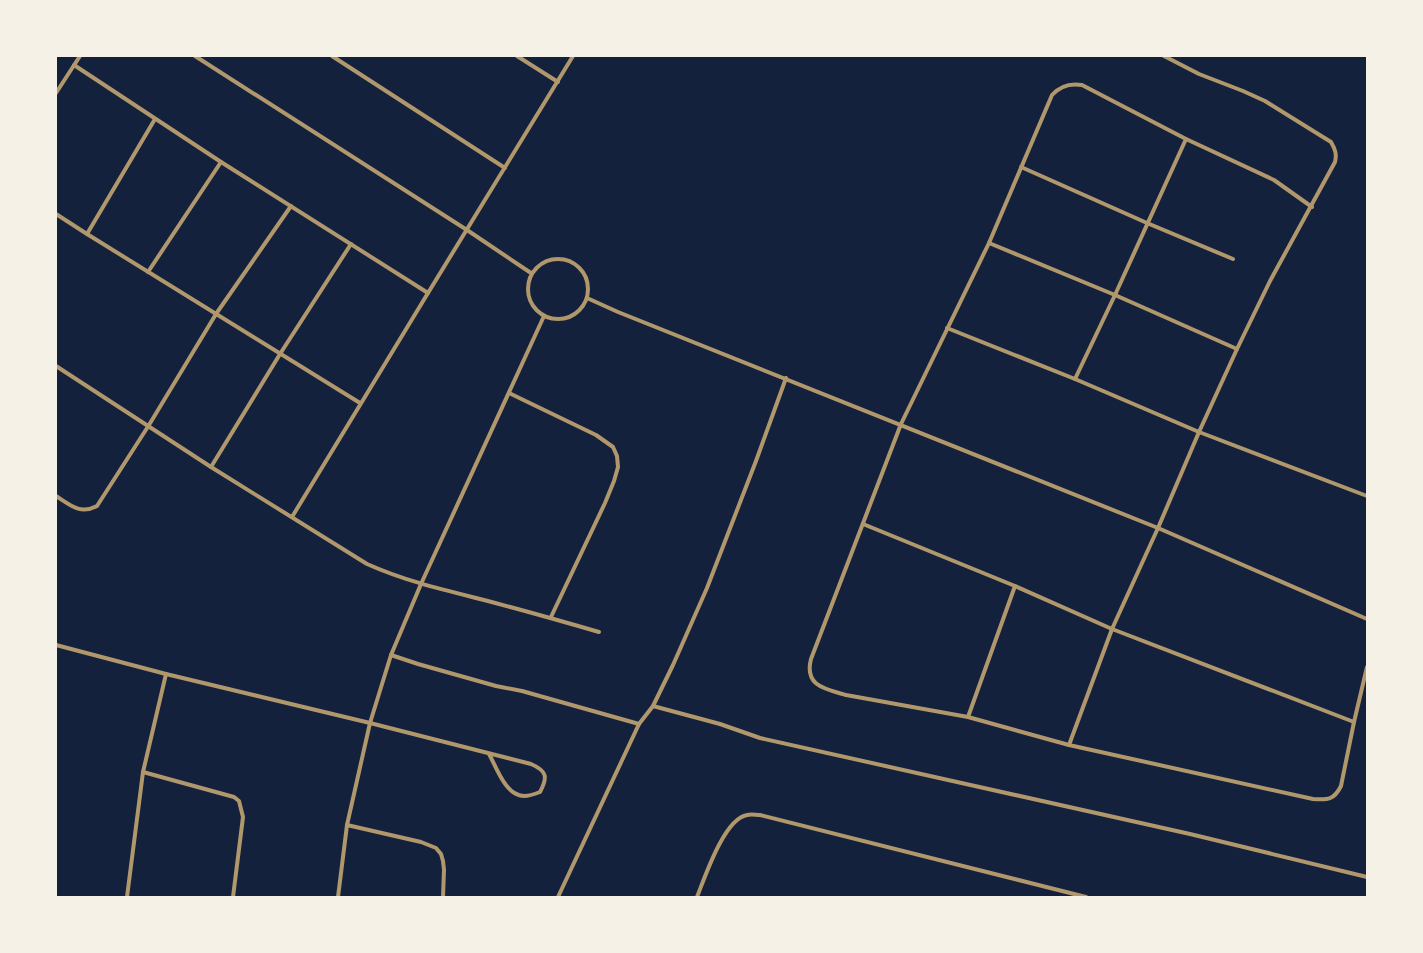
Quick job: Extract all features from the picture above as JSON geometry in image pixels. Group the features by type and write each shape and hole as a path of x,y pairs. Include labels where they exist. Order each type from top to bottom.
{"street":[{"path":"56,93 80,56"},
{"path":"195,56 467,230 532,274"},
{"path":"332,56 505,168"},
{"path":"517,56 558,82"},
{"path":"292,517 360,403 573,56"},
{"path":"1069,745 1112,629 1158,528 1199,432 1270,281 1312,207 1335,162 1337,154 1331,142 1265,102 1243,91 1199,74 1164,56"},
{"path":"74,65 221,162 428,293"},
{"path":"1312,207 1274,180 1186,139 1082,85 1069,85 1056,90 1052,95 989,243 901,424 811,659 809,668 810,677 820,686 835,692 968,716 1069,745 1313,799 1325,800 1338,794 1341,786 1367,667"},
{"path":"87,234 155,119"},
{"path":"1075,379 1186,139"},
{"path":"148,272 221,162"},
{"path":"1021,168 1233,259"},
{"path":"56,496 73,507 83,511 97,506 149,425 216,314 291,206"},
{"path":"56,214 360,403"},
{"path":"989,243 1115,295 1237,349"},
{"path":"210,467 280,354 351,244"},
{"path":"557,258 576,264 583,272 587,281 587,298 581,309 564,319 554,319 544,316 530,303 527,293 528,283 532,274 538,266 547,260 557,258"},
{"path":"587,298 1158,528 1367,619"},
{"path":"338,897 346,825 370,723 391,654 421,584 544,316"},
{"path":"947,328 1075,379 1199,432 1367,496"},
{"path":"56,366 149,425 210,467 367,564 389,574 421,584 599,632"},
{"path":"558,897 639,724 654,706 707,588 786,378"},
{"path":"509,393 596,434 613,447 617,456 618,467 614,481 551,618"},
{"path":"863,524 1015,586 1112,629 1354,722"},
{"path":"968,716 1015,586"},
{"path":"56,645 166,674 370,723 531,764 541,768 545,776 544,784 540,792 524,796 515,794 507,788 489,754"},
{"path":"391,654 418,664 639,724"},
{"path":"127,897 143,772 166,674"},
{"path":"654,706 720,724 760,738 1190,834 1367,877"},
{"path":"143,772 234,797 240,801 243,817 233,897"},
{"path":"696,897 719,843 726,831 737,820 747,815 760,816 1086,897"},
{"path":"346,825 421,842 436,848 441,854 443,861 443,897"}]}
